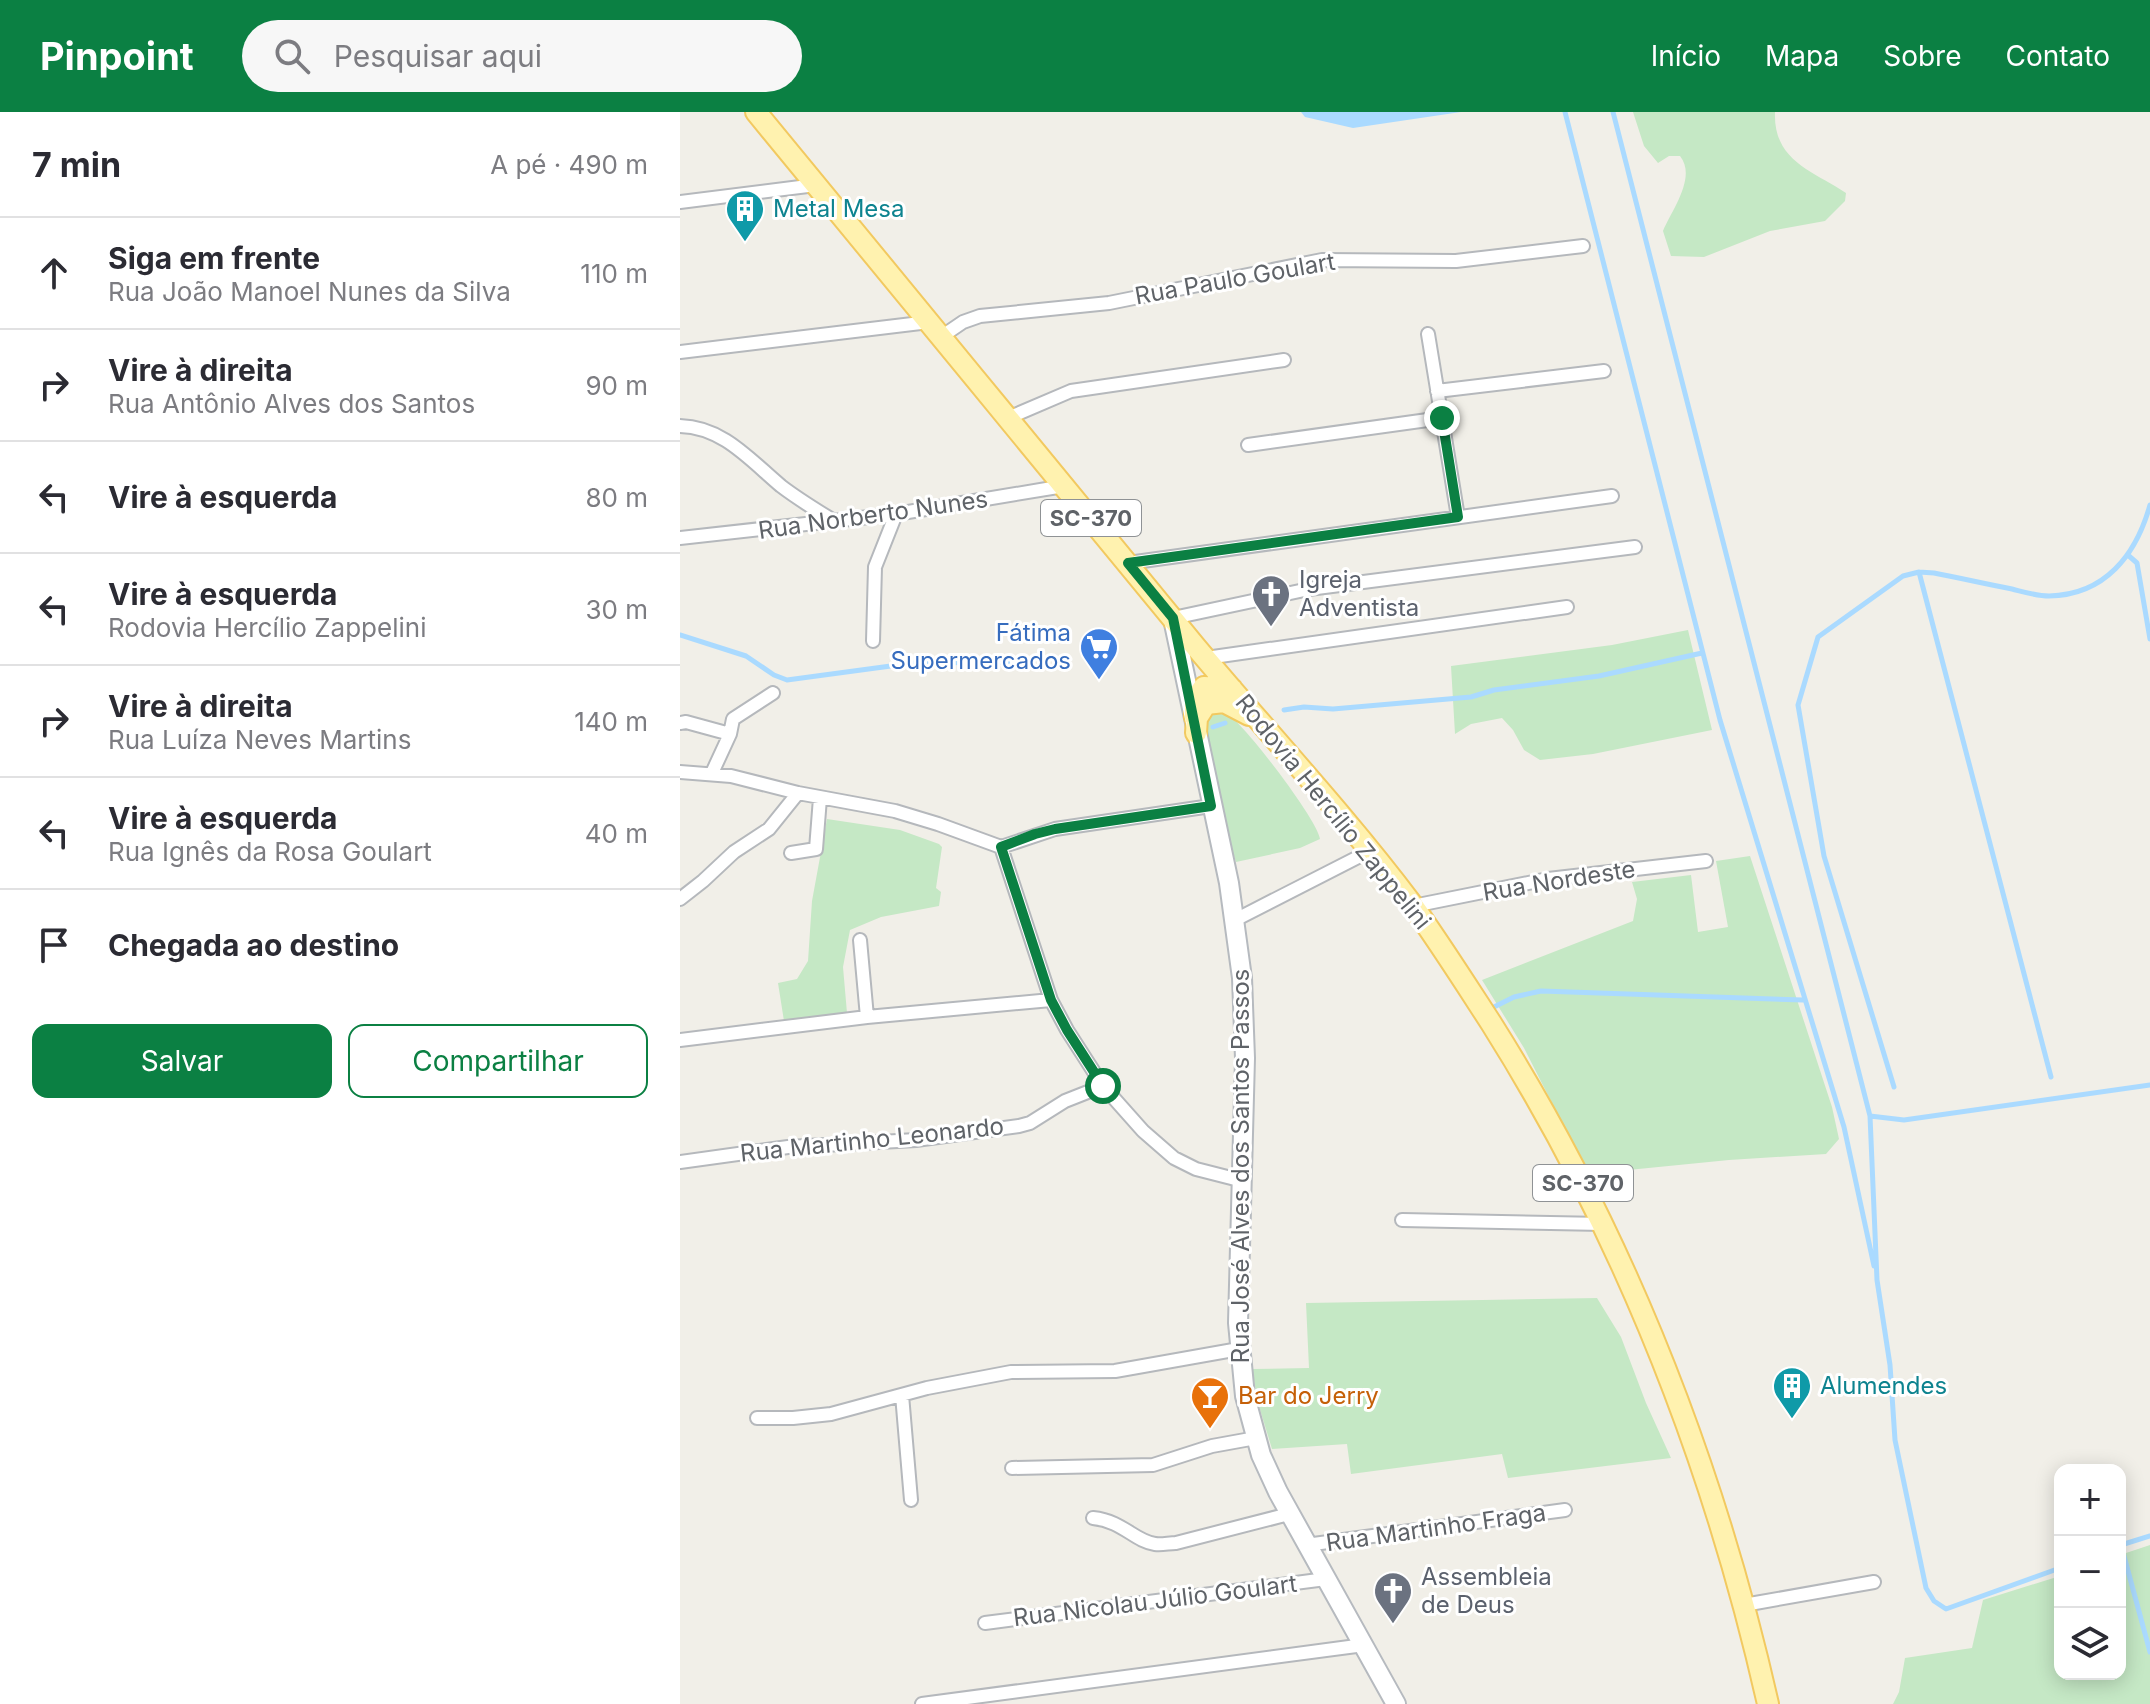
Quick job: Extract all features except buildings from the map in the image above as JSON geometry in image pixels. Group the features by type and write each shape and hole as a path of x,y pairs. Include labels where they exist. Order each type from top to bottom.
{"main road":[{"name":"Rodovia Hercílio Zappelini","path":"756,112 1201,652 1370,851 1413,906 1508,1051 1603,1224 1634,1289 1685,1416 1728,1543 1768,1704"},
{"path":"1196,733 1194,706 1198,693 1207,687 1232,689"},
{"path":"1196,733 1200,710 1214,701 1238,707 1267,730"}],"street":[{"path":"680,202 816,185"},
{"name":"Rua Paulo Goulart","path":"935,329 980,316 1109,303 1322,260 1456,261 1583,246"},
{"path":"680,352 935,329"},
{"path":"1428,334 1458,517"},
{"path":"1008,418 1071,391 1284,360"},
{"path":"1437,391 1604,371"},
{"path":"1248,445 1442,418"},
{"path":"680,426 709,430 726,440 782,486 834,521"},
{"name":"Rua Norberto Nunes","path":"680,538 896,514 1064,486"},
{"path":"1128,563 1612,496"},
{"path":"873,641 875,567 896,514"},
{"path":"1173,618 1309,589 1635,547"},
{"path":"1201,652 1567,607"},
{"name":"Rua José Alves dos Santos Passos","path":"1173,618 1235,920 1244,1013 1243,1181 1238,1292 1239,1349 1245,1396 1256,1438 1289,1514 1396,1704"},
{"name":"Rua José Alves dos Santos Passos","path":"1188,692 1201,652"},
{"path":"712,773 730,734 733,719 773,693"},
{"path":"680,723 730,734"},
{"path":"680,772 712,773 919,818 1001,847 1055,829 1211,806"},
{"path":"680,899 726,858 769,829 798,793"},
{"path":"791,853 816,849 820,798"},
{"path":"1001,847 1051,1000 1103,1086 1143,1131 1174,1158 1196,1169 1243,1181"},
{"path":"1235,920 1370,851"},
{"name":"Rua Nordeste","path":"1413,906 1548,879 1706,861"},
{"path":"860,940 867,1017"},
{"path":"680,1040 867,1017 1051,1000"},
{"name":"Rua Martinho Leonardo","path":"680,1162 788,1147 916,1140 1019,1126 1030,1123 1065,1101 1103,1086"},
{"path":"1402,1220 1603,1224"},
{"path":"757,1418 831,1414 961,1380 1011,1372 1115,1371 1239,1349"},
{"path":"902,1395 911,1500"},
{"path":"1012,1468 1153,1465 1212,1446 1256,1438"},
{"name":"Rua Martinho Fraga","path":"1306,1545 1565,1510"},
{"path":"1093,1518 1120,1525 1144,1541 1157,1545 1289,1514"},
{"name":"Rua Nicolau Júlio Goulart","path":"985,1623 1326,1579"},
{"path":"1744,1605 1874,1582"},
{"path":"922,1704 1364,1645"}],"green space":[{"path":"1633,112 1775,112 1776,129 1788,153 1797,163 1846,193 1845,201 1825,221 1770,231 1704,257 1671,256 1663,231 1681,194 1685,164 1680,156 1669,156 1658,163 1644,146"},
{"path":"1688,630 1712,730 1593,754 1540,760 1524,750 1502,718 1471,724 1455,734 1451,666 1612,645"},
{"path":"1213,713 1231,717 1252,739 1308,814 1320,839 1300,848 1236,862 1207,750 1207,718"},
{"path":"827,819 900,830 939,844 942,847 936,888 941,892 939,906 881,917 850,930 843,967 847,1013 784,1021 778,983 797,979 808,961 812,901"},
{"path":"1750,856 1832,1107 1839,1139 1826,1154 1588,1174 1524,1048 1482,980 1633,921 1637,899 1632,882 1691,875 1698,932 1728,927 1716,861"},
{"path":"1597,1298 1621,1337 1671,1458 1508,1478 1502,1454 1351,1474 1347,1444 1272,1449 1258,1403 1252,1369 1309,1368 1306,1303"},
{"path":"2150,1545 2150,1704 1893,1704 1899,1692 1905,1658 1972,1648 1983,1600 2054,1578 2054,1680 2126,1680 2126,1553"}],"water":[{"path":"1301,112 1461,112 1353,128 1305,117"}],"waterway":[{"path":"1565,112 1720,720 1844,1127 1874,1266"},
{"path":"1613,112 1870,1116 1877,1280 1890,1365 1895,1440 1926,1588 1934,1601 1946,1609 2054,1570"},
{"path":"1894,1087 1824,856 1798,705 1818,637 1903,576 1919,572 2044,596 2069,594 2086,588 2102,580 2127,556 2150,505"},
{"path":"2129,556 2137,563 2150,639"},
{"path":"1919,572 2051,1077"},
{"path":"680,635 746,656 787,680 913,663 1033,662"},
{"path":"1284,710 1304,707 1333,709 1471,697 1494,690 1599,676 1702,653"},
{"path":"1213,727 1225,723"},
{"path":"1492,1008 1514,997 1541,991 1803,1000"},
{"path":"1870,1116 1904,1120 2150,1085"},
{"path":"2126,1543 2150,1536"},
{"path":"2126,1563 2150,1652"}],"place":[{"name":"Metal Mesa","path":"745,243"},
{"name":"Igreja Adventista","path":"1271,628"},
{"name":"Fátima Supermercados","path":"1099,681"},
{"name":"Alumendes","path":"1792,1420"},
{"name":"Bar do Jerry","path":"1210,1430"},
{"name":"Assembleia de Deus","path":"1393,1625"}],"route":[{"path":"1103,1086 1051,1000 1001,847 1055,829 1211,806 1173,618 1128,563 1458,517 1442,418"}]}
